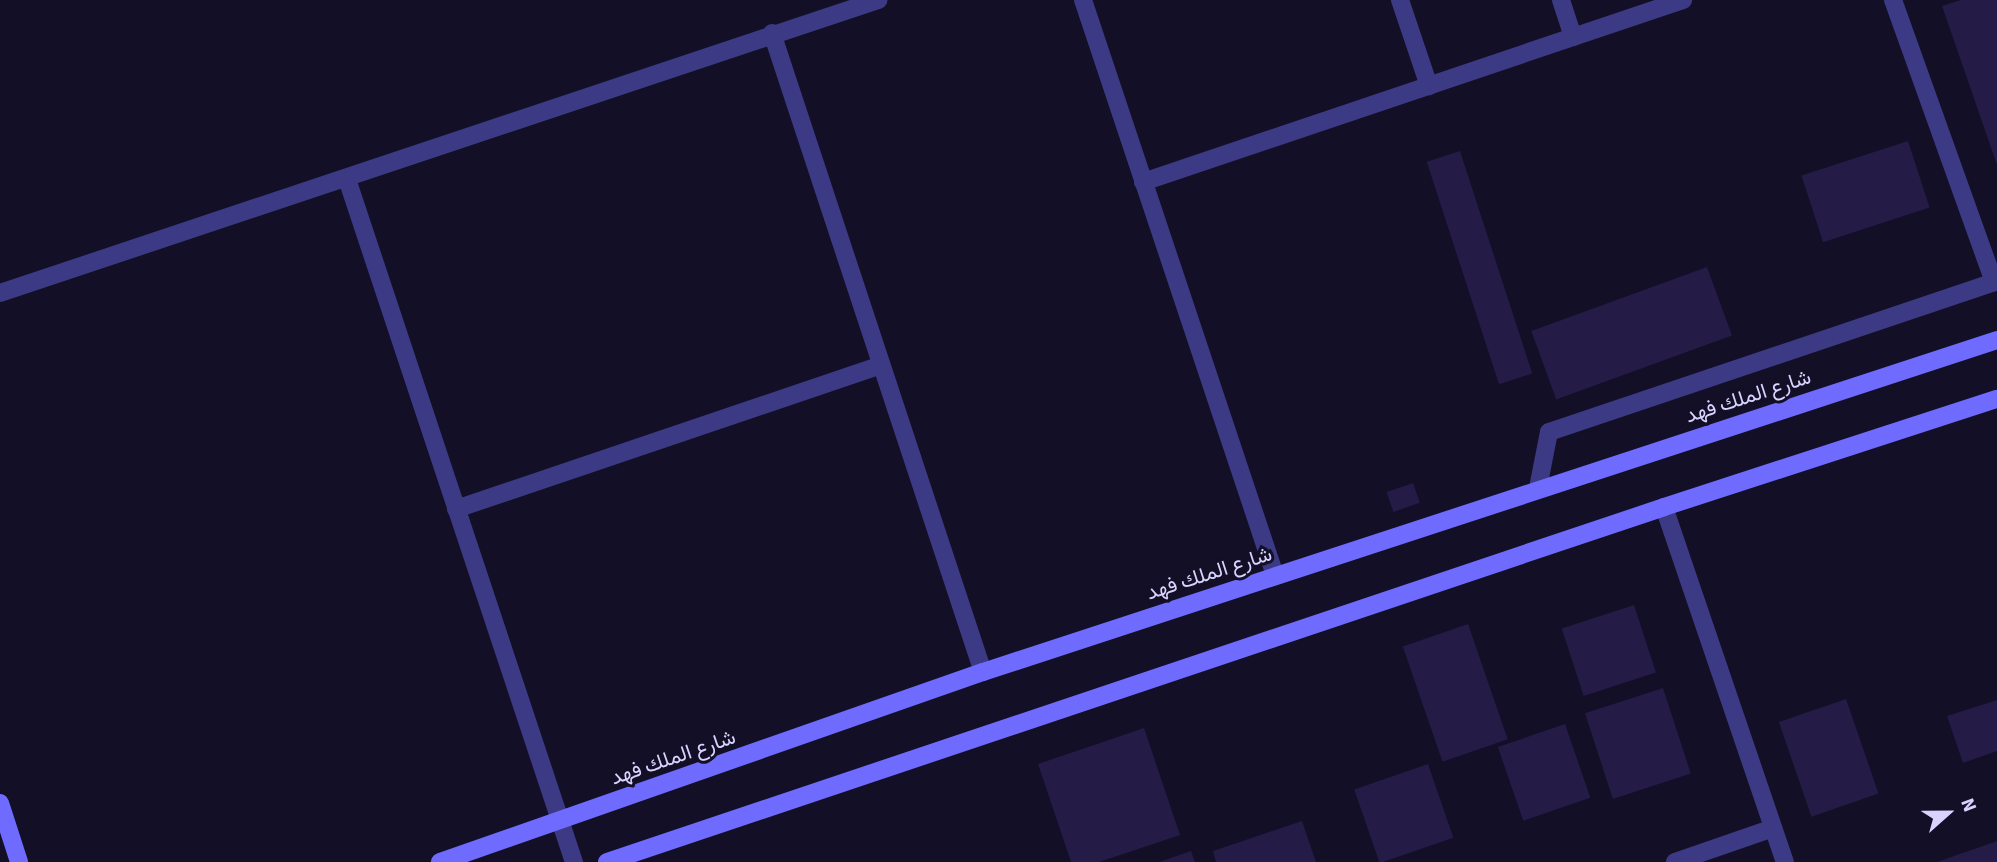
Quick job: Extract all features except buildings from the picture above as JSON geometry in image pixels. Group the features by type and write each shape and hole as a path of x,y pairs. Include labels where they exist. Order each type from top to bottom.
{"street":[{"path":"0,293 347,179 772,33 878,0"},
{"path":"1083,0 1275,576"},
{"path":"1400,0 1429,86"},
{"path":"1561,0 1573,37"},
{"path":"1143,182 1683,0"},
{"path":"1538,488 1549,432 1995,281 1893,0"},
{"path":"772,33 983,672"},
{"path":"347,179 574,862"},
{"name":"شارع الملك فهد","path":"440,862 983,672 1538,488 1997,340"},
{"path":"456,509 881,365"},
{"path":"607,862 1664,507 1997,400"},
{"path":"1664,507 1785,862"},
{"path":"0,803 19,862"},
{"path":"1675,862 1773,828"}]}
